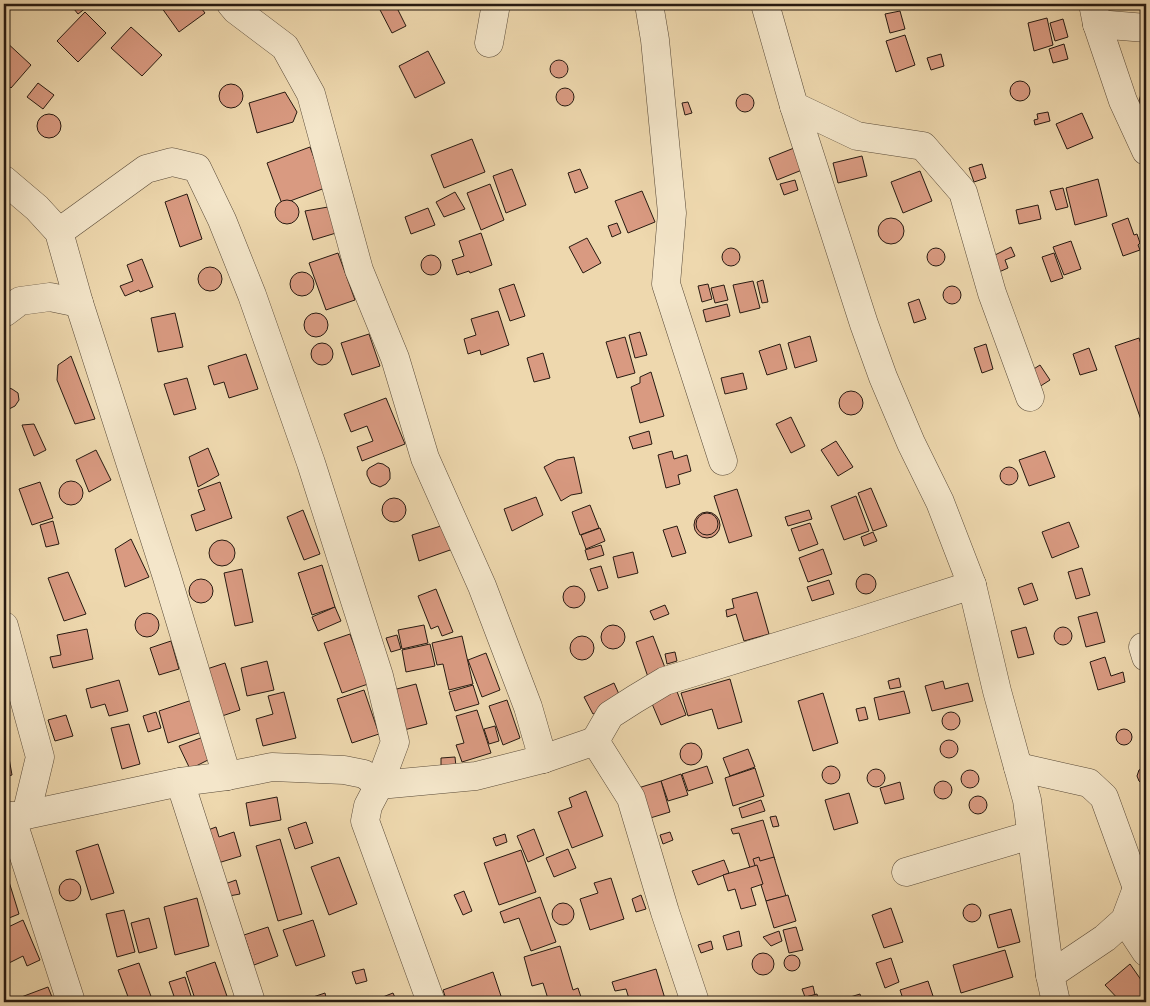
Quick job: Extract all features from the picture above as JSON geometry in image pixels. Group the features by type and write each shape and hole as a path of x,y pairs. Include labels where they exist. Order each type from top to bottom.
{"street":[{"path":"231,4 236,10 285,47 311,94 359,270 396,358 425,458 482,586 528,707 543,759"},
{"path":"489,43 496,4"},
{"path":"649,4 655,40 672,213 666,284 723,461"},
{"path":"765,4 794,106 864,324 883,377 911,443 940,502 972,584 997,691 1027,800 1050,975 1056,1002"},
{"path":"1095,14 1146,28"},
{"path":"1095,14 1123,101 1146,151"},
{"path":"794,106 857,136 923,146 963,192 992,293 1030,397"},
{"path":"59,232 146,169 172,162 197,168 222,220 252,295 311,463 379,676 395,742 380,785 368,806 365,820 431,1002"},
{"path":"4,180 37,208 59,232 79,303 166,574 227,776"},
{"path":"4,312 20,301 50,297 79,303"},
{"path":"14,816 180,782 227,776 272,767 344,770 364,774 380,785 476,776 543,759 595,741 610,715 665,680 854,623 972,584"},
{"path":"4,626 40,757 14,816 71,1002"},
{"path":"595,741 631,798 665,912 695,1002"},
{"path":"1018,767 1090,783 1104,797 1142,881 1125,920 1105,938 1050,975"},
{"path":"180,782 250,1002"},
{"path":"906,872 1031,835"},
{"path":"1125,920 1146,952"}],"building":[{"path":"70,4 91,4 78,14"},
{"path":"159,4 198,4 205,13 179,32"},
{"path":"382,4 395,4 406,26 392,33 378,6"},
{"path":"900,11 905,29 890,33 885,14"},
{"path":"85,12 106,33 78,62 57,41"},
{"path":"1047,18 1053,45 1034,51 1028,23"},
{"path":"1063,19 1068,37 1055,41 1050,23"},
{"path":"131,27 162,55 142,76 111,48"},
{"path":"905,35 915,65 896,72 886,41"},
{"path":"4,40 31,65 11,88 4,81"},
{"path":"1064,44 1068,59 1053,63 1049,49"},
{"path":"428,51 445,83 415,98 399,66"},
{"path":"941,54 944,66 931,70 927,58"},
{"path":"555,60 563,60 568,65 566,76 555,78 550,73 550,65"},
{"path":"1020,81 1027,84 1030,91 1027,98 1020,101 1013,98 1010,91 1013,84"},
{"path":"38,83 54,95 43,109 27,97"},
{"path":"231,84 240,87 243,96 240,105 231,108 222,105 219,96 222,87"},
{"path":"561,88 569,88 574,93 572,104 561,106 556,101 556,93"},
{"path":"285,92 297,112 293,122 257,133 249,103"},
{"path":"1146,92 1146,110 1142,108 1139,101 1141,94"},
{"path":"741,94 749,94 754,99 752,110 741,112 736,107 736,99"},
{"path":"688,102 692,113 685,115 682,103"},
{"path":"1048,112 1050,121 1035,125 1034,120 1038,119 1037,114"},
{"path":"1082,113 1093,138 1067,149 1056,124"},
{"path":"49,114 58,117 61,126 58,135 49,138 40,135 37,126 40,117"},
{"path":"472,139 485,172 444,188 431,155"},
{"path":"310,147 325,188 282,204 267,163"},
{"path":"794,148 802,170 777,180 769,158"},
{"path":"862,156 867,176 838,183 833,163"},
{"path":"982,164 986,178 974,182 969,168"},
{"path":"512,169 526,205 506,213 493,176"},
{"path":"580,169 588,188 575,193 568,173"},
{"path":"920,171 932,201 903,213 891,182"},
{"path":"1098,179 1107,216 1075,225 1066,188"},
{"path":"795,180 798,190 784,195 780,184"},
{"path":"490,184 504,220 481,230 467,193"},
{"path":"1063,188 1068,207 1056,210 1050,191"},
{"path":"642,191 655,222 628,233 615,201"},
{"path":"455,192 465,209 444,217 436,202"},
{"path":"187,194 202,239 180,247 165,202"},
{"path":"287,200 296,203 299,212 296,221 287,224 278,221 275,212 278,203"},
{"path":"1038,205 1041,219 1019,224 1016,210"},
{"path":"328,207 336,233 313,240 305,211"},
{"path":"428,208 435,225 411,234 405,217"},
{"path":"891,218 901,221 904,231 901,241 891,244 881,241 878,231 881,221"},
{"path":"1128,218 1134,235 1137,234 1140,250 1123,256 1112,224"},
{"path":"617,223 621,233 612,237 608,226"},
{"path":"481,233 492,265 470,273 469,271 457,275 452,260 464,256 459,241"},
{"path":"587,238 601,263 583,273 569,247"},
{"path":"1071,241 1081,269 1064,275 1053,247"},
{"path":"1011,247 1015,256 1005,260 1008,268 999,272 993,256"},
{"path":"727,248 735,248 740,253 738,264 727,266 722,261 722,253"},
{"path":"932,248 940,248 945,253 943,264 932,266 927,261 927,253"},
{"path":"338,253 355,300 326,310 309,263"},
{"path":"1054,253 1063,278 1051,282 1042,257"},
{"path":"431,255 438,258 441,265 438,272 431,275 424,272 421,265 424,258"},
{"path":"142,259 153,287 125,296 120,286 133,281 127,265"},
{"path":"210,267 219,270 222,279 219,288 210,291 201,288 198,279 201,270"},
{"path":"302,272 311,275 314,284 311,293 302,296 293,293 290,284 293,275"},
{"path":"763,280 768,302 762,303 757,282"},
{"path":"753,281 760,308 740,313 733,285"},
{"path":"514,284 525,316 510,321 499,289"},
{"path":"708,284 712,299 702,302 698,286"},
{"path":"724,285 728,300 715,303 711,288"},
{"path":"948,286 956,286 961,291 959,302 948,304 943,299 943,291"},
{"path":"919,299 926,319 914,323 908,303"},
{"path":"727,304 730,316 706,322 703,310"},
{"path":"498,311 509,345 481,355 480,350 468,354 464,339 476,335 471,319"},
{"path":"175,313 183,347 158,352 151,318"},
{"path":"316,313 325,316 328,325 325,334 316,337 307,334 304,325 307,316"},
{"path":"640,332 647,355 635,358 629,335"},
{"path":"369,334 380,366 352,375 341,343"},
{"path":"810,336 817,361 795,368 788,343"},
{"path":"625,337 635,373 617,378 606,342"},
{"path":"1139,338 1146,359 1146,434 1115,346"},
{"path":"318,343 326,343 333,350 333,358 326,365 318,365 311,358 311,350"},
{"path":"780,344 787,369 767,375 759,351"},
{"path":"986,344 993,369 982,373 974,348"},
{"path":"1089,348 1097,370 1080,375 1073,354"},
{"path":"543,353 550,378 534,382 527,358"},
{"path":"246,354 258,389 229,398 224,382 214,385 208,366"},
{"path":"71,356 95,419 75,424 57,380 58,365"},
{"path":"1040,365 1050,380 1039,387 1029,372"},
{"path":"651,372 664,416 640,423 631,387 640,383 640,377"},
{"path":"743,373 747,389 725,394 721,378"},
{"path":"187,378 196,409 174,415 164,384"},
{"path":"9,388 18,393 19,400 15,406 9,409 4,408 4,389"},
{"path":"851,391 860,394 863,403 860,412 851,415 842,412 839,403 842,394"},
{"path":"386,398 405,444 362,461 357,447 373,441 367,426 351,432 344,414"},
{"path":"791,417 805,446 791,453 776,424"},
{"path":"34,424 46,450 34,456 22,425"},
{"path":"649,431 652,444 633,449 629,437"},
{"path":"836,441 853,467 838,476 821,450"},
{"path":"208,448 219,475 198,487 189,457"},
{"path":"96,450 111,480 89,492 76,460"},
{"path":"672,451 674,459 687,455 691,471 678,475 680,484 666,488 658,455"},
{"path":"1045,451 1055,477 1029,486 1019,460"},
{"path":"574,457 582,493 571,495 561,501 544,467 557,460"},
{"path":"378,463 389,468 390,473 390,479 380,487 371,483 367,475 369,468"},
{"path":"1005,467 1013,467 1018,472 1016,483 1005,485 1000,480 1000,472"},
{"path":"71,481 80,484 83,493 80,502 71,505 62,502 59,493 62,484"},
{"path":"40,482 53,518 32,525 19,489"},
{"path":"220,482 232,518 196,531 191,515 205,510 198,490"},
{"path":"871,488 887,526 873,531 858,493"},
{"path":"737,489 752,536 729,543 714,496"},
{"path":"856,496 869,531 844,540 831,506"},
{"path":"536,497 543,515 512,531 504,509"},
{"path":"394,498 403,501 406,510 403,519 394,522 385,519 382,510 385,501"},
{"path":"590,505 599,528 580,535 572,512"},
{"path":"303,510 320,554 304,560 287,517"},
{"path":"809,510 812,519 788,526 785,517"},
{"path":"707,512 716,516 720,525 716,534 707,538 698,534 694,525 698,516"},
{"path":"707,513 715,516 718,524 715,532 707,535 699,532 696,524 699,516"},
{"path":"53,521 59,544 46,547 40,525"},
{"path":"1069,522 1079,547 1052,558 1042,532"},
{"path":"810,523 818,544 799,551 791,529"},
{"path":"444,525 453,549 419,561 412,535"},
{"path":"677,526 686,553 672,557 663,530"},
{"path":"600,528 605,541 586,549 581,535"},
{"path":"873,532 877,541 864,546 861,537"},
{"path":"131,539 149,577 125,587 115,549"},
{"path":"222,540 231,544 235,553 231,562 222,566 213,562 209,553 213,544"},
{"path":"601,545 604,555 588,560 585,550"},
{"path":"823,549 832,574 808,582 799,558"},
{"path":"633,552 638,573 618,578 613,557"},
{"path":"322,565 335,607 312,615 298,573"},
{"path":"601,566 608,588 598,591 590,569"},
{"path":"1082,568 1090,595 1076,599 1068,572"},
{"path":"242,569 253,622 235,626 224,573"},
{"path":"68,572 86,614 64,621 48,578"},
{"path":"866,574 873,577 876,584 873,591 866,594 859,591 856,584 859,577"},
{"path":"201,579 210,582 213,591 210,600 201,603 192,600 189,591 192,582"},
{"path":"829,580 834,594 812,601 807,587"},
{"path":"1032,583 1038,600 1024,605 1018,588"},
{"path":"570,586 578,586 585,593 585,601 578,608 570,608 563,601 563,593"},
{"path":"436,589 453,632 442,636 438,626 431,629 418,596"},
{"path":"757,592 769,634 744,641 736,614 727,617 726,610 734,608 732,599"},
{"path":"665,605 669,614 654,620 650,611"},
{"path":"335,607 341,621 318,631 312,617"},
{"path":"1097,612 1105,642 1086,647 1078,617"},
{"path":"147,613 156,616 159,625 156,634 147,637 138,634 135,625 138,616"},
{"path":"424,625 428,643 402,649 398,630"},
{"path":"613,625 618,626 624,632 624,642 618,648 613,649 608,648 602,642 601,637 602,632 608,626"},
{"path":"1026,627 1034,654 1018,658 1011,631"},
{"path":"1059,627 1067,627 1072,632 1070,643 1059,645 1054,640 1054,632"},
{"path":"87,629 93,659 53,668 50,657 61,655 57,635"},
{"path":"350,634 368,684 342,693 324,643"},
{"path":"397,635 401,649 391,652 386,638"},
{"path":"462,636 473,684 449,690 443,664 437,665 432,643"},
{"path":"582,636 591,639 594,648 591,657 582,660 573,657 570,648 573,639"},
{"path":"653,636 667,673 649,680 636,642"},
{"path":"171,641 179,669 159,675 150,648"},
{"path":"430,644 435,666 406,672 402,650"},
{"path":"675,652 677,661 667,664 665,654"},
{"path":"486,653 500,690 482,697 468,660"},
{"path":"1105,657 1111,676 1123,672 1125,682 1098,690 1090,662"},
{"path":"267,661 274,690 247,696 241,668"},
{"path":"225,663 240,710 219,717 204,670"},
{"path":"899,678 901,687 890,689 888,681"},
{"path":"730,679 742,722 718,729 712,709 688,716 681,693"},
{"path":"119,680 128,711 109,716 105,704 91,708 86,689"},
{"path":"943,681 945,689 968,683 973,701 932,711 925,686"},
{"path":"614,683 622,701 593,714 584,697"},
{"path":"416,684 427,724 404,730 393,690"},
{"path":"473,685 479,704 455,711 449,692"},
{"path":"676,689 686,715 661,725 650,699"},
{"path":"364,690 379,734 352,743 337,699"},
{"path":"904,691 910,713 879,720 874,698"},
{"path":"284,692 296,738 263,746 256,719 273,714 268,696"},
{"path":"823,693 838,743 813,751 798,701"},
{"path":"195,699 205,731 168,743 159,711"},
{"path":"507,700 520,738 503,745 489,706"},
{"path":"865,707 868,719 859,721 856,709"},
{"path":"477,710 491,753 462,762 456,745 464,743 456,716"},
{"path":"156,712 161,728 148,732 143,716"},
{"path":"947,712 955,712 960,717 958,728 947,730 942,725 942,717"},
{"path":"66,715 73,736 55,741 48,720"},
{"path":"129,724 140,764 122,769 111,728"},
{"path":"495,726 499,741 489,744 484,729"},
{"path":"1124,729 1132,737 1124,745 1116,737"},
{"path":"206,736 208,760 190,769 179,746"},
{"path":"945,740 953,740 958,745 956,756 945,758 940,753 940,745"},
{"path":"4,741 6,741 12,775 4,777"},
{"path":"687,743 695,743 702,750 702,758 695,765 687,765 680,758 680,750"},
{"path":"748,749 755,767 730,776 723,758"},
{"path":"455,757 456,767 441,768 441,758"},
{"path":"707,766 713,783 688,791 682,774"},
{"path":"827,766 835,766 840,771 838,782 827,784 822,779 822,771"},
{"path":"1146,767 1146,784 1141,783 1137,776 1139,770"},
{"path":"755,768 764,796 733,806 725,778"},
{"path":"872,769 880,769 885,774 883,785 872,787 867,782 867,774"},
{"path":"966,770 974,770 979,775 977,786 966,788 961,783 961,775"},
{"path":"681,774 688,795 668,801 661,781"},
{"path":"661,781 670,812 647,819 638,788"},
{"path":"939,781 947,781 952,786 950,797 939,799 934,794 934,786"},
{"path":"900,782 904,799 885,804 880,788"},
{"path":"586,791 603,836 572,848 558,812 572,807 569,798"},
{"path":"849,793 858,823 834,830 825,800"},
{"path":"974,796 982,796 987,801 985,812 974,814 969,809 969,801"},
{"path":"277,797 281,820 250,826 246,803"},
{"path":"761,800 765,811 742,818 739,808"},
{"path":"776,816 779,826 773,827 770,817"},
{"path":"763,820 775,860 750,868 739,833 733,834 731,829"},
{"path":"306,822 313,843 295,849 288,828"},
{"path":"216,827 219,837 234,832 241,856 218,863 208,830"},
{"path":"534,829 544,855 528,862 517,836"},
{"path":"670,832 673,840 663,844 660,835"},
{"path":"505,834 507,842 496,846 493,838"},
{"path":"280,839 302,914 278,921 256,846"},
{"path":"98,844 114,893 91,900 76,851"},
{"path":"568,849 576,868 554,877 546,858"},
{"path":"521,850 536,892 499,905 484,863"},
{"path":"339,857 357,904 329,915 311,867"},
{"path":"759,857 760,861 774,857 786,896 766,901 753,859"},
{"path":"724,860 729,873 698,885 692,871"},
{"path":"757,865 763,884 751,888 756,905 741,909 735,889 728,891 723,875"},
{"path":"4,872 6,872 19,914 4,920"},
{"path":"611,878 624,919 590,930 580,899 598,893 594,883"},
{"path":"70,879 78,882 81,890 78,898 70,901 62,898 59,890 62,882"},
{"path":"236,880 240,894 229,896 225,884"},
{"path":"464,891 472,911 463,915 454,895"},
{"path":"641,895 646,909 636,912 632,899"},
{"path":"788,895 796,921 774,928 766,901"},
{"path":"540,897 556,942 531,951 519,918 504,923 500,912"},
{"path":"197,898 209,946 175,955 164,907"},
{"path":"563,903 571,906 574,914 571,922 563,925 555,922 552,914 555,906"},
{"path":"968,904 976,904 981,909 979,920 968,922 963,917 963,909"},
{"path":"891,908 903,942 884,948 872,915"},
{"path":"1011,909 1020,942 998,948 989,915"},
{"path":"124,910 135,952 117,957 106,914"},
{"path":"149,918 157,948 139,953 131,923"},
{"path":"23,920 40,960 27,966 23,956 9,963 4,951 4,929"},
{"path":"313,920 325,956 296,966 283,930"},
{"path":"268,927 278,956 254,965 244,935"},
{"path":"796,927 803,950 789,953 783,930"},
{"path":"739,931 742,946 727,950 723,936"},
{"path":"779,931 782,941 771,946 763,937"},
{"path":"711,941 713,949 701,953 698,945"},
{"path":"560,946 573,990 578,988 582,1000 578,1002 549,1002 543,983 532,986 524,957"},
{"path":"1005,950 1013,977 961,993 953,965"},
{"path":"763,953 773,960 774,964 767,974 763,975 753,968 752,964 759,954"},
{"path":"792,955 800,963 792,971 784,963"},
{"path":"891,958 899,982 885,988 876,963"},
{"path":"215,962 229,1002 196,1002 186,972"},
{"path":"139,963 153,1002 130,1002 118,970"},
{"path":"1130,964 1146,987 1146,995 1143,998 1146,1002 1121,1002 1105,985"},
{"path":"364,969 367,981 356,984 352,972"},
{"path":"656,969 666,1002 630,1002 626,989 615,991 612,982"},
{"path":"493,972 501,996 483,1002 447,1002 443,990"},
{"path":"185,977 193,1002 176,1002 169,982"},
{"path":"928,981 935,1002 904,1002 900,990"},
{"path":"813,986 815,995 805,997 802,989"},
{"path":"48,987 54,1002 8,1002"},
{"path":"325,993 327,1002 308,1002 307,999"},
{"path":"393,993 397,1002 370,1002"},
{"path":"817,994 819,1002 791,1002 791,1001"},
{"path":"860,994 862,1002 834,1002"}]}
